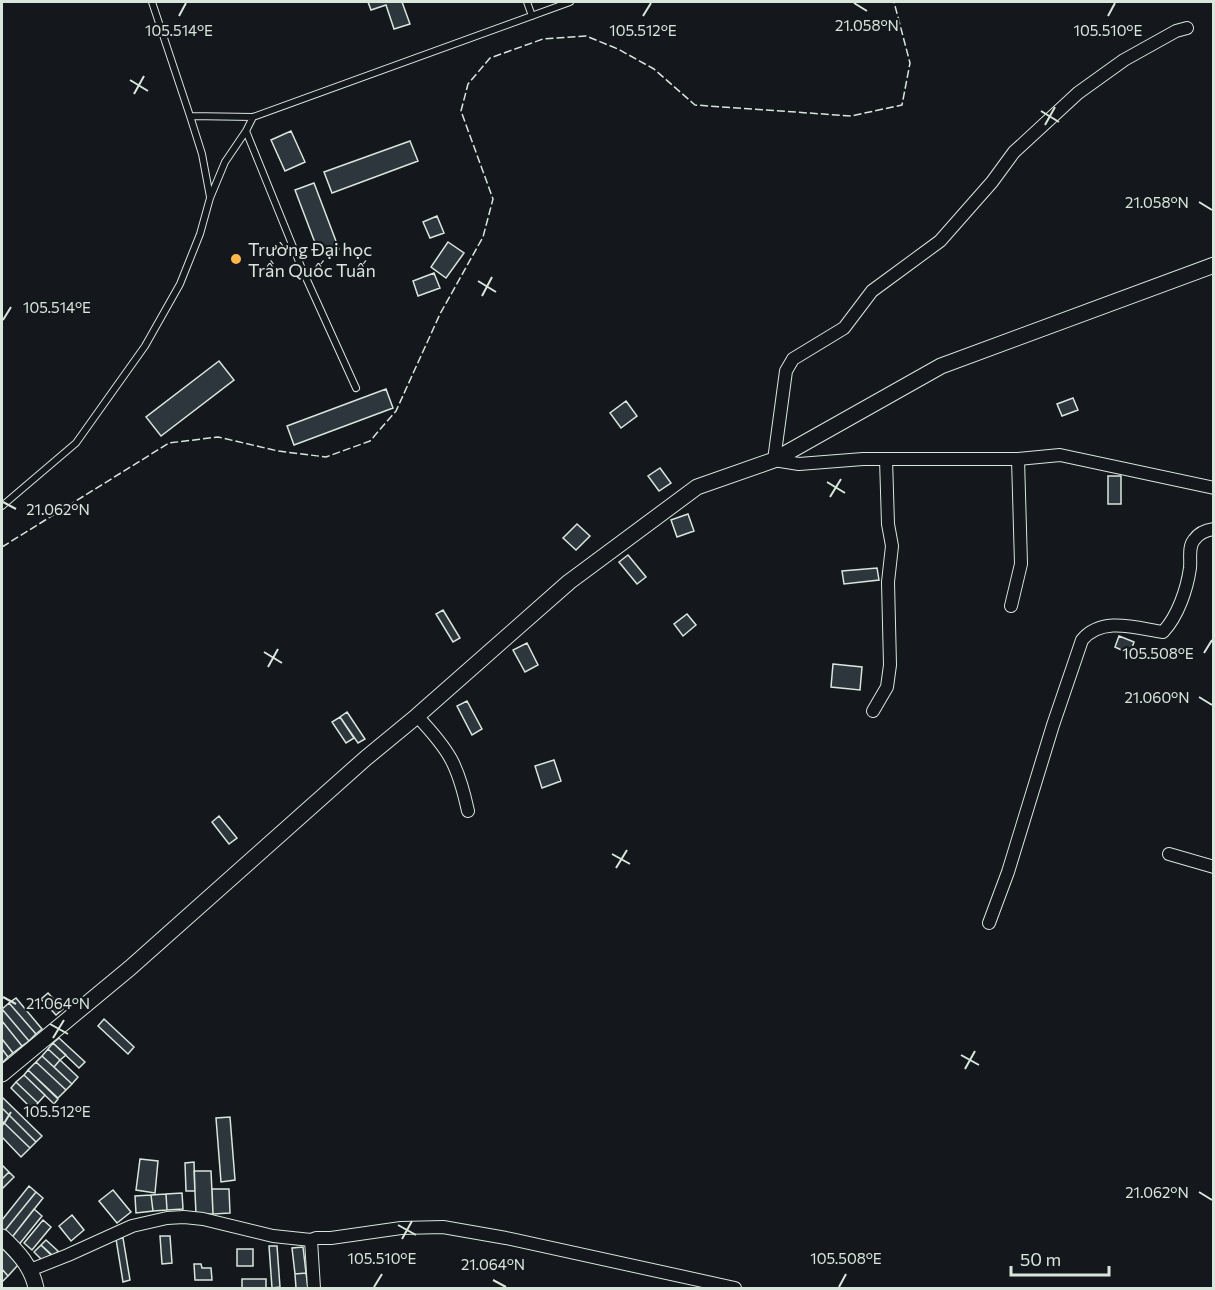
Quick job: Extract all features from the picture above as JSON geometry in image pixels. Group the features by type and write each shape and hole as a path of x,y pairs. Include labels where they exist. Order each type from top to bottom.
{"street":[{"path":"774,460 786,370 793,359 844,328 872,291 940,241 992,182 1014,152 1078,93 1124,60 1176,31 1187,28"},
{"path":"2,1074 130,968 366,758 569,582 697,487 774,460 941,366 1214,265"},
{"path":"774,460 799,464 886,459 1018,459 1060,455 1214,488"},
{"path":"873,711 887,687 890,665 888,582 892,546 888,524 886,459"},
{"path":"1011,606 1021,564 1018,459"},
{"path":"989,923 1008,872 1082,640 1090,630 1109,626 1122,625 1162,632 1171,624 1186,584 1190,568 1190,547 1193,540 1206,530 1214,529"},
{"path":"417,716 451,756 462,782 468,811"},
{"path":"1168,855 1214,867"},
{"path":"30,1270 132,1226 167,1218 184,1217 203,1219 273,1236 311,1240 401,1228 444,1227 506,1238 735,1288"},
{"path":"2,1237 30,1270 36,1288"},
{"path":"311,1240 314,1288"}],"lane":[{"path":"152,2 202,154 210,198"},
{"path":"526,2 532,16"},
{"path":"190,116 253,117 570,2"},
{"path":"2,506 76,443 145,346 167,311 180,284 225,162 253,117"},
{"path":"246,131 302,269 356,388"}],"building":[{"path":"368,2 402,2 410,24 394,29 386,5 371,10"},
{"path":"291,131 305,162 285,171 271,140"},
{"path":"410,141 418,161 332,193 324,172"},
{"path":"314,183 339,249 320,256 295,190"},
{"path":"437,216 444,233 430,238 423,222"},
{"path":"448,242 464,253 446,278 431,267"},
{"path":"434,273 440,288 418,296 413,281"},
{"path":"219,361 234,380 161,436 146,417"},
{"path":"386,389 393,408 294,445 287,426"},
{"path":"1073,398 1078,410 1062,416 1057,404"},
{"path":"626,401 637,416 621,428 610,413"},
{"path":"660,468 671,483 659,491 648,476"},
{"path":"1108,476 1121,476 1121,504 1108,504"},
{"path":"688,514 694,531 677,537 671,520"},
{"path":"577,524 590,536 576,550 563,538"},
{"path":"628,555 646,577 637,584 619,562"},
{"path":"877,568 879,580 844,584 842,571"},
{"path":"443,610 460,638 453,642 436,614"},
{"path":"687,614 696,625 683,636 674,624"},
{"path":"1119,636 1134,642 1130,654 1115,647"},
{"path":"527,643 538,665 525,672 513,650"},
{"path":"833,664 862,667 860,690 831,687"},
{"path":"467,701 482,729 472,735 457,706"},
{"path":"347,712 365,739 358,743 340,717"},
{"path":"340,717 354,738 346,743 332,722"},
{"path":"554,760 561,781 542,788 535,766"},
{"path":"219,816 237,838 229,844 212,822"},
{"path":"48,993 63,1009 56,1015 41,999"},
{"path":"16,998 42,1029 36,1034 9,1003"},
{"path":"9,1003 36,1034 29,1041 2,1009"},
{"path":"2,1009 29,1041 22,1046 2,1021"},
{"path":"104,1019 134,1047 128,1054 98,1026"},
{"path":"2,1021 22,1046 13,1053 2,1039"},
{"path":"59,1038 85,1062 79,1068 53,1043"},
{"path":"2,1039 13,1053 8,1057 2,1049"},
{"path":"53,1043 66,1055 60,1060 48,1049"},
{"path":"2,1049 8,1057 2,1063"},
{"path":"48,1049 60,1060 54,1067 42,1056"},
{"path":"42,1056 72,1084 66,1090 36,1062"},
{"path":"60,1060 78,1077 72,1084 54,1067"},
{"path":"36,1062 66,1090 58,1098 28,1070"},
{"path":"28,1070 58,1099 54,1104 24,1075"},
{"path":"24,1075 45,1095 38,1103 16,1082"},
{"path":"16,1082 38,1103 32,1109 11,1088"},
{"path":"2,1097 42,1136 36,1142 2,1108"},
{"path":"2,1108 36,1142 30,1148 2,1121"},
{"path":"230,1117 235,1180 221,1182 216,1118"},
{"path":"2,1121 30,1148 21,1157 2,1137"},
{"path":"140,1159 158,1161 155,1193 136,1190"},
{"path":"194,1162 195,1191 186,1191 185,1163"},
{"path":"2,1165 9,1172 2,1179"},
{"path":"194,1171 211,1171 213,1214 196,1214"},
{"path":"9,1172 14,1177 2,1189 2,1179"},
{"path":"29,1186 36,1192 2,1234 2,1220"},
{"path":"212,1189 229,1189 230,1213 213,1214"},
{"path":"113,1190 131,1212 117,1223 99,1201"},
{"path":"36,1192 43,1198 9,1241 2,1234"},
{"path":"182,1193 183,1209 167,1210 166,1194"},
{"path":"166,1194 167,1210 153,1211 151,1195"},
{"path":"151,1195 153,1211 136,1213 135,1196"},
{"path":"34,1209 42,1216 17,1247 9,1241"},
{"path":"72,1215 84,1230 71,1241 59,1226"},
{"path":"43,1220 51,1227 32,1250 24,1243"},
{"path":"160,1236 170,1236 172,1263 162,1264"},
{"path":"123,1238 130,1280 123,1282 116,1239"},
{"path":"46,1240 58,1251 53,1257 41,1245"},
{"path":"41,1245 52,1255 44,1262 34,1252"},
{"path":"269,1246 277,1246 280,1287 272,1288"},
{"path":"303,1247 306,1273 295,1274 292,1248"},
{"path":"2,1248 18,1265 8,1276 2,1269"},
{"path":"237,1249 253,1249 253,1266 237,1266"},
{"path":"194,1264 201,1264 202,1268 211,1268 212,1280 195,1280"},
{"path":"2,1269 8,1276 2,1282"},
{"path":"306,1273 308,1288 296,1288 295,1274"},
{"path":"242,1279 266,1279 266,1288 242,1288"}],"fence":[{"path":"2,547 169,443 218,437 278,451 326,457 370,441 396,411 440,314 483,237 493,199 461,111 468,84 490,58 543,39 586,36 618,49 654,69 695,105 851,116 902,105 910,63 894,2"}],"place":[{"name":"Trường Đại học Trần Quốc Tuấn","path":"236,259"}]}
